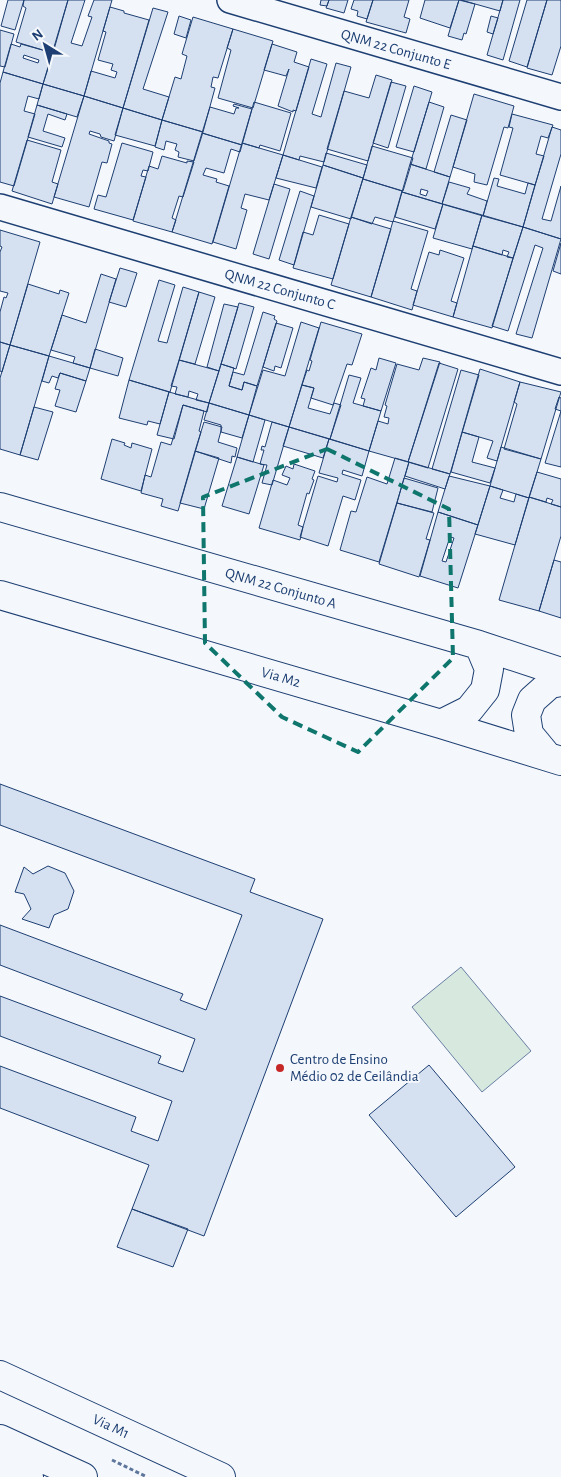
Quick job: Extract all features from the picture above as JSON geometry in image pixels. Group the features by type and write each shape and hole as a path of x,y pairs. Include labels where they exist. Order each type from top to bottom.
{"main road":[{"name":"QNM 22 Conjunto A","path":"0,508 478,645 561,672"},
{"name":"Via M2","path":"0,595 554,759"},
{"path":"441,724 470,710 485,690 489,669 478,645"},
{"path":"554,759 530,734 526,715 532,700 550,684 561,682"},
{"name":"Via M1","path":"0,1376 219,1476"},
{"path":"0,1439 83,1477"},
{"path":"0,1464 29,1477"}],"street":[{"name":"QNM 22 Conjunto E","path":"230,0 561,97"},
{"name":"QNM 22 Conjunto C","path":"0,207 561,372"}],"highlighted area":[{"path":"327,449 449,509 453,658 358,752 282,717 205,643 203,497"}],"shaded area":[{"path":"461,967 531,1051 482,1092 412,1007"}],"building":[{"path":"8,0 24,0 15,30 1,26"},
{"path":"24,0 68,0 53,53 16,42 26,8 23,6"},
{"path":"68,0 85,0 71,43 82,46 92,17 88,16 94,0 112,0 84,96 43,84"},
{"path":"321,0 329,0 327,6 320,5"},
{"path":"329,0 348,0 344,13 326,8"},
{"path":"354,0 373,0 367,19 357,16 358,11 351,9"},
{"path":"373,0 409,0 404,17 410,19 406,33 366,22"},
{"path":"425,0 459,0 450,28 420,18"},
{"path":"459,0 475,4 466,34 464,33 462,40 448,36"},
{"path":"461,0 503,0 500,11"},
{"path":"503,0 520,0 503,60 487,55"},
{"path":"527,0 547,0 527,67 509,61"},
{"path":"547,0 561,0 561,46 552,75 527,68"},
{"path":"110,7 149,20 123,108 84,96 91,71 115,78 117,72 111,70 113,64 98,60 106,32 103,31"},
{"path":"153,8 168,12 143,89 169,97 162,120 123,108"},
{"path":"179,16 191,20 186,38 174,34"},
{"path":"491,16 498,18 493,34 487,32"},
{"path":"193,17 233,29 218,78 213,77 211,87 215,88 203,132 162,120 175,77 181,79 187,56 182,54"},
{"path":"233,29 273,41 253,108 218,98 231,50 227,48"},
{"path":"0,30 14,34 5,67 0,66"},
{"path":"11,44 20,47 21,44 53,53 43,84 3,72","holes":["24,55 39,60 38,63 23,58"]},
{"path":"272,44 297,52 294,62 309,67 296,111 293,110 293,112 278,106 289,69 286,76 264,70"},
{"path":"311,59 327,64 312,114 321,117 336,63 351,67 324,162 300,156 299,160 283,155"},
{"path":"3,72 43,84 39,99 28,96 24,111 35,114 14,186 0,182 0,83"},
{"path":"376,75 392,80 368,161 327,149 344,91 369,98"},
{"path":"391,82 406,86 388,148 373,143"},
{"path":"43,84 84,96 77,117 37,105"},
{"path":"414,86 432,92 414,152 396,147"},
{"path":"474,94 514,106 508,128 504,127 487,185 474,182 475,174 453,167"},
{"path":"84,96 123,108 114,141 90,131 89,134 109,141 112,144 107,163 102,162 89,207 54,197"},
{"path":"254,102 291,113 280,151 260,145 259,148 242,143"},
{"path":"429,102 444,107 426,169 410,164"},
{"path":"234,104 252,109 242,145 202,133 210,107 234,114 236,108 239,108 233,106"},
{"path":"37,105 67,114 65,120 48,114 43,131 65,138 62,147 28,137"},
{"path":"123,108 162,120 155,146 115,135"},
{"path":"512,114 553,125 548,138 541,136 536,154 544,156 535,185 500,175 513,128 509,127"},
{"path":"451,115 467,120 450,177 434,172"},
{"path":"162,120 203,132 194,161 178,157 179,152 175,150 177,144 166,141 164,150 155,147"},
{"path":"552,127 561,130 561,154 542,219 551,221 561,186 561,239 523,227"},
{"path":"202,133 242,145 240,152 231,149 224,173 206,168 203,175 217,179 216,182 229,186 212,244 172,232"},
{"path":"27,140 61,150 52,182 58,184 52,204 12,191"},
{"path":"122,143 153,152 148,171 143,170 141,176 146,177 133,220 94,209 98,195 106,197"},
{"path":"242,143 283,155 269,200 245,194 241,208 247,210 236,249 213,242"},
{"path":"372,146 413,158 403,191 363,179"},
{"path":"326,153 367,165 363,178 323,165"},
{"path":"283,155 322,167 316,188 276,178"},
{"path":"162,156 187,163 187,161 194,162 183,197 179,196 172,218 176,220 172,232 133,221 149,166 158,169"},
{"path":"410,164 450,177 442,204 402,192","holes":["421,189 428,191 426,196 420,194"]},
{"path":"323,165 363,178 351,219 311,207"},
{"path":"494,178 499,179 497,186 525,194 528,183 535,185 523,227 483,216"},
{"path":"363,179 402,191 393,222 375,217 372,224 351,217"},
{"path":"449,182 470,188 467,194 487,201 483,216 442,204"},
{"path":"274,184 290,189 269,259 253,254"},
{"path":"300,191 314,196 294,265 279,260"},
{"path":"402,192 443,204 435,229 395,217"},
{"path":"443,204 482,215 472,249 433,238"},
{"path":"319,215 349,224 333,279 293,268 303,232 313,235"},
{"path":"482,215 523,227 513,258 507,257 509,252 503,250 502,255 473,246"},
{"path":"351,217 391,229 371,297 331,285"},
{"path":"393,221 428,231 411,289 417,291 412,310 371,297"},
{"path":"523,227 561,239 532,338 516,334 543,248 535,245 508,331 492,326"},
{"path":"0,230 40,242 10,345 0,342 0,312 4,297 6,298 8,293 0,291 0,252 2,247 0,246"},
{"path":"561,243 561,274 553,271"},
{"path":"473,246 513,258 492,328 453,317"},
{"path":"440,250 464,258 451,301 457,303 453,317 413,305 429,252 439,255"},
{"path":"120,268 137,273 126,307 109,302"},
{"path":"101,274 116,279 90,368 73,363 75,357 51,350 62,315 86,323"},
{"path":"159,280 175,285 158,341 167,343 183,287 199,292 170,392 129,380"},
{"path":"28,284 59,294 60,290 69,293 49,356 10,345"},
{"path":"199,292 215,297 195,364 179,360"},
{"path":"239,303 254,307 236,369 221,364"},
{"path":"224,304 238,307 219,371 207,367"},
{"path":"263,312 275,316 274,319 277,321 257,386 244,382 242,390 229,386 233,372 244,375"},
{"path":"301,322 319,328 289,427 249,415 263,370 285,376"},
{"path":"321,322 362,334 352,365 347,364 333,405 311,398 314,388 302,385 307,370 309,371 312,361 310,360"},
{"path":"276,323 293,328 281,368 275,366 274,371 263,367"},
{"path":"0,342 10,345 2,372 0,371"},
{"path":"10,345 49,356 20,455 0,449 0,378"},
{"path":"95,349 123,358 118,376 90,368"},
{"path":"49,356 90,368 86,381 60,373 58,378 52,376 49,383 42,381"},
{"path":"379,358 396,363 381,411 363,406 365,399 361,398 371,368 376,370"},
{"path":"423,358 440,362 408,462 369,451 378,421 388,424 389,418 384,417 387,406 385,405 397,364 419,370"},
{"path":"179,360 219,371 209,403 196,400 198,394 189,391 188,397 175,394 177,387 171,386"},
{"path":"439,363 458,369 428,468 408,462"},
{"path":"221,364 234,368 229,386 242,390 244,382 257,386 249,415 209,403"},
{"path":"480,369 520,382 497,461 487,458 493,441 462,432"},
{"path":"461,370 479,375 450,474 432,469"},
{"path":"60,373 86,381 76,412 55,406 60,390 55,389"},
{"path":"349,375 361,378 353,403 381,411 369,451 330,439"},
{"path":"129,380 169,392 160,424 148,421 147,425 119,418"},
{"path":"520,382 561,392 541,459 504,449 517,404 514,402"},
{"path":"302,385 314,388 308,408 330,414 334,403 341,405 330,439 289,427"},
{"path":"169,392 209,403 207,412 183,405 174,439 157,435"},
{"path":"559,397 561,398 561,411 555,409"},
{"path":"209,403 249,415 242,438 221,432 221,425 204,420"},
{"path":"183,405 204,411 199,431 201,432 178,511 161,506 163,499 141,493 145,475 151,477 161,442 171,445"},
{"path":"34,407 53,412 38,460 20,455"},
{"path":"561,411 561,467 545,463"},
{"path":"249,415 265,420 253,462 237,457"},
{"path":"204,422 222,427 218,442 237,448 235,457 232,456 231,463 195,451"},
{"path":"272,422 289,427 272,485 262,483 267,465 260,464 264,450 261,450 262,446 265,447"},
{"path":"289,427 329,439 323,458 283,446"},
{"path":"462,432 479,437 472,462 495,468 490,483 451,472"},
{"path":"112,439 125,443 124,445 131,448 132,443 152,449 141,491 101,479"},
{"path":"329,439 369,451 362,476 343,470 342,474 361,480 355,500 343,496 328,546 300,537 318,476 337,482 338,478 319,473"},
{"path":"501,447 541,459 529,498 490,486"},
{"path":"195,451 219,458 204,509 180,503"},
{"path":"237,457 264,465 249,514 222,506"},
{"path":"395,458 409,462 379,562 340,550 351,511 356,512 367,477 387,484"},
{"path":"409,462 450,474 445,489 405,476"},
{"path":"294,464 315,471 312,479 314,480 309,494 307,493 298,525 303,527 300,540 259,528 273,480 287,485 290,478 282,475 286,466 293,469"},
{"path":"537,472 561,479 561,507 551,504 553,500 547,498 546,502 529,497"},
{"path":"449,476 490,486 478,525 438,512"},
{"path":"404,478 438,488 432,512 397,503"},
{"path":"490,486 503,490 500,498 514,502 516,494 529,498 515,545 475,534"},
{"path":"529,497 561,507 561,536 539,611 499,600"},
{"path":"397,503 434,513 426,539 430,540 419,577 379,564"},
{"path":"438,512 478,525 458,588 420,576","holes":["450,537 454,538 446,562 442,561"]},
{"path":"554,560 561,562 561,618 539,611"},
{"path":"0,784 255,879 250,892 323,919 204,1236 132,1209 149,1165 0,1108 0,1066 136,1117 131,1131 158,1141 172,1101 0,1036 0,996 161,1056 158,1063 183,1072 195,1039 0,965 0,925 183,994 180,1000 206,1010 242,915 0,825"},
{"path":"48,866 65,873 74,891 68,909 54,915 49,928 22,919 31,909 24,894 15,892 24,867 33,874"},
{"path":"429,1065 515,1167 456,1217 369,1115"},
{"path":"132,1209 188,1229 173,1267 117,1247"}],"place":[{"name":"Centro de Ensino Médio 02 de Ceilândia","path":"280,1068"}]}
